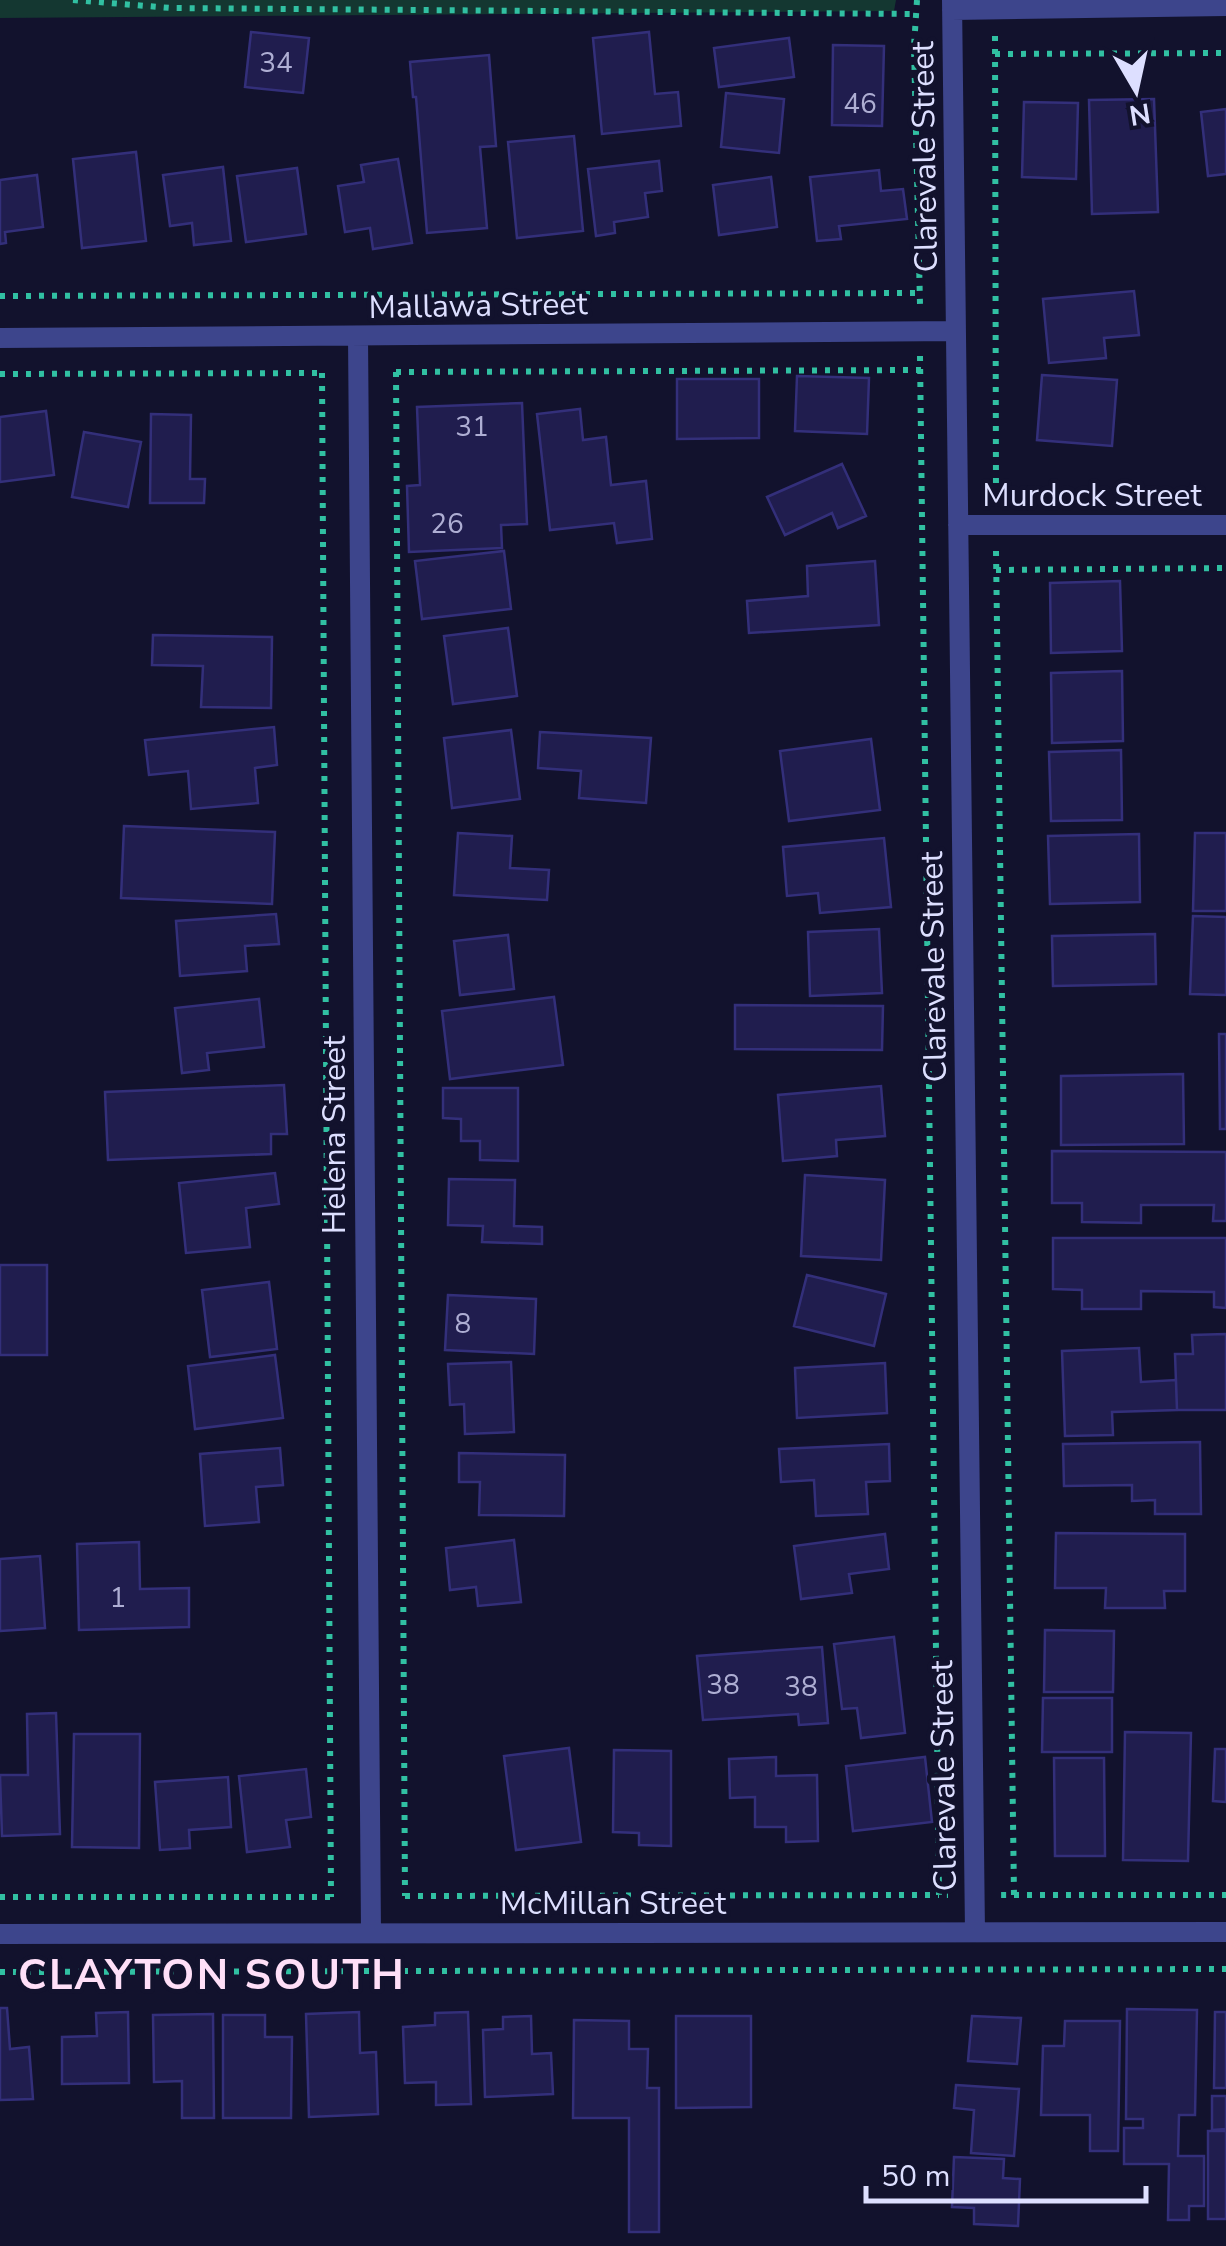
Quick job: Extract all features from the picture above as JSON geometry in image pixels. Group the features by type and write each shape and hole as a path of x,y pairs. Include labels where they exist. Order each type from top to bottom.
{"street":[{"path":"952,8 1226,6"},
{"name":"Clarevale Street","path":"952,8 974,1932"},
{"name":"Mallawa Street","path":"0,338 956,331"},
{"name":"Helena Street","path":"358,336 371,1933"},
{"name":"Murdock Street","path":"958,525 1226,525"},
{"name":"McMillan Street","path":"0,1934 1226,1932"}],"path":[{"path":"73,0 171,8 917,14 952,8"},
{"path":"917,0 914,46 939,1895"},
{"path":"995,9 996,570 1014,1894"},
{"path":"995,54 1226,53"},
{"path":"0,296 919,293"},
{"path":"0,374 920,370"},
{"path":"322,372 331,1897"},
{"path":"396,372 405,1896"},
{"path":"996,570 1226,568"},
{"path":"0,1897 1226,1895"},
{"path":"0,1972 1226,1970"}],"green space":[{"path":"0,0 896,0 894,11 0,18"}],"building":[{"path":"251,32 309,38 303,93 245,87"},
{"path":"649,32 655,94 678,92 681,126 602,134 593,38"},
{"path":"789,38 794,77 719,87 714,48"},
{"path":"833,45 884,46 882,126 832,125"},
{"path":"489,55 496,146 480,147 487,228 427,233 410,62"},
{"path":"726,93 784,99 779,153 721,147"},
{"path":"1154,99 1158,212 1092,214 1089,100"},
{"path":"1024,102 1078,103 1076,179 1022,177"},
{"path":"1226,109 1226,174 1208,176 1201,112"},
{"path":"574,136 583,231 517,238 508,142"},
{"path":"136,152 146,241 82,248 73,159"},
{"path":"398,159 412,243 373,249 370,228 345,232 338,186 364,182 361,165"},
{"path":"659,161 662,191 645,193 648,217 614,222 615,233 596,236 588,169"},
{"path":"223,167 231,241 194,245 192,223 170,226 163,175"},
{"path":"297,168 306,234 246,242 237,176"},
{"path":"879,170 881,191 903,189 907,219 839,226 841,239 817,241 810,177"},
{"path":"37,175 43,227 5,232 6,243 0,244 0,180"},
{"path":"771,177 777,227 719,235 713,185"},
{"path":"1134,291 1139,335 1104,338 1106,358 1049,363 1043,299"},
{"path":"1042,375 1117,380 1112,446 1037,440"},
{"path":"797,376 869,378 867,434 795,431"},
{"path":"677,379 759,379 759,438 677,439"},
{"path":"522,403 527,524 501,525 502,548 409,552 407,486 420,485 417,407"},
{"path":"580,409 583,440 606,437 611,485 646,481 652,539 617,543 614,523 550,530 537,414"},
{"path":"46,411 54,475 0,482 0,417"},
{"path":"151,414 191,415 190,479 205,479 204,503 150,503"},
{"path":"84,432 141,442 128,507 72,497"},
{"path":"842,464 866,516 838,528 832,513 785,535 767,497"},
{"path":"504,551 511,609 422,619 415,561"},
{"path":"875,561 879,625 749,633 747,601 808,596 807,566"},
{"path":"1120,581 1122,651 1051,653 1050,583"},
{"path":"508,628 517,696 453,704 444,636"},
{"path":"153,635 272,637 271,708 201,707 203,666 152,665"},
{"path":"1122,671 1123,741 1052,743 1051,673"},
{"path":"274,727 277,765 255,768 258,803 191,809 188,771 149,775 145,740"},
{"path":"511,730 520,799 452,808 444,738"},
{"path":"540,732 651,738 646,803 579,798 581,771 538,768"},
{"path":"871,739 880,810 789,821 780,751"},
{"path":"1121,750 1122,820 1051,821 1049,752"},
{"path":"124,826 275,832 272,904 121,898"},
{"path":"458,833 512,836 510,868 549,870 547,900 454,895"},
{"path":"1195,833 1226,833 1226,911 1193,911"},
{"path":"1139,834 1140,902 1050,904 1048,836"},
{"path":"884,838 891,907 820,913 818,893 787,896 783,847"},
{"path":"276,914 279,944 245,946 247,971 180,976 176,921"},
{"path":"1193,916 1226,917 1226,995 1190,994"},
{"path":"879,929 882,993 810,996 808,932"},
{"path":"1155,934 1156,984 1053,986 1052,936"},
{"path":"508,935 514,989 460,995 454,941"},
{"path":"554,997 563,1065 450,1079 442,1011"},
{"path":"259,999 264,1047 207,1053 209,1070 182,1073 175,1008"},
{"path":"735,1005 883,1006 882,1050 735,1049"},
{"path":"1219,1034 1226,1034 1226,1129 1220,1129"},
{"path":"1183,1074 1184,1144 1061,1145 1061,1076"},
{"path":"284,1085 287,1134 271,1134 271,1154 108,1160 105,1092"},
{"path":"881,1086 885,1136 836,1140 837,1156 783,1161 778,1095"},
{"path":"443,1088 518,1088 518,1161 480,1160 480,1141 461,1141 461,1119 443,1118"},
{"path":"1052,1151 1226,1152 1226,1221 1213,1221 1214,1205 1141,1205 1141,1223 1082,1222 1082,1203 1052,1203"},
{"path":"275,1173 279,1204 246,1208 250,1247 186,1253 179,1183"},
{"path":"805,1175 885,1180 881,1260 801,1256"},
{"path":"449,1179 515,1180 514,1226 542,1227 542,1244 482,1242 483,1226 448,1225"},
{"path":"1053,1238 1226,1238 1226,1308 1214,1307 1214,1292 1141,1291 1141,1309 1082,1309 1082,1290 1053,1289"},
{"path":"0,1265 47,1265 47,1355 0,1355"},
{"path":"807,1275 886,1294 874,1346 794,1326"},
{"path":"269,1282 277,1349 210,1357 202,1290"},
{"path":"448,1295 536,1299 534,1354 445,1350"},
{"path":"1226,1334 1226,1410 1177,1410 1175,1354 1193,1354 1192,1335"},
{"path":"1139,1348 1141,1382 1176,1380 1177,1410 1112,1412 1113,1435 1065,1436 1062,1351"},
{"path":"275,1355 283,1418 195,1429 188,1366"},
{"path":"511,1362 514,1432 465,1434 464,1404 450,1405 448,1364"},
{"path":"885,1363 887,1413 797,1418 795,1368"},
{"path":"1200,1442 1201,1514 1155,1514 1155,1500 1132,1501 1132,1485 1064,1486 1063,1444"},
{"path":"889,1444 890,1481 866,1482 868,1514 816,1516 814,1480 781,1482 779,1449"},
{"path":"280,1448 283,1485 256,1487 259,1522 205,1526 200,1454"},
{"path":"459,1453 565,1455 564,1516 479,1515 480,1482 459,1482"},
{"path":"1056,1533 1185,1534 1185,1591 1164,1591 1165,1608 1105,1608 1106,1588 1055,1588"},
{"path":"885,1534 889,1569 849,1574 852,1593 801,1599 794,1546"},
{"path":"514,1540 521,1602 478,1606 476,1587 450,1590 446,1548"},
{"path":"139,1542 140,1589 189,1588 189,1627 79,1630 77,1544"},
{"path":"40,1556 45,1628 0,1631 0,1559"},
{"path":"1045,1630 1114,1631 1113,1692 1044,1692"},
{"path":"894,1637 905,1733 861,1738 857,1708 842,1709 834,1644"},
{"path":"822,1647 828,1723 799,1725 798,1714 703,1720 697,1656"},
{"path":"1043,1698 1112,1698 1112,1752 1042,1752"},
{"path":"56,1713 60,1834 2,1836 0,1775 28,1775 27,1714"},
{"path":"1125,1732 1191,1733 1188,1861 1123,1860"},
{"path":"74,1734 140,1734 139,1848 72,1847"},
{"path":"569,1748 581,1842 516,1850 504,1756"},
{"path":"1215,1749 1226,1749 1226,1802 1213,1801"},
{"path":"614,1750 671,1751 671,1846 639,1845 639,1833 613,1832"},
{"path":"776,1757 776,1776 817,1775 818,1841 786,1842 786,1827 755,1827 755,1797 730,1798 729,1759"},
{"path":"925,1757 932,1822 853,1831 846,1766"},
{"path":"1054,1758 1104,1758 1105,1856 1055,1856"},
{"path":"306,1769 311,1817 286,1820 290,1847 247,1852 239,1776"},
{"path":"228,1777 231,1827 189,1830 190,1848 160,1850 155,1782"},
{"path":"0,2008 7,2008 10,2049 29,2047 33,2099 0,2100"},
{"path":"1127,2009 1197,2010 1195,2115 1179,2115 1178,2156 1204,2156 1204,2206 1189,2206 1189,2220 1168,2220 1169,2164 1124,2164 1124,2128 1143,2128 1143,2119 1126,2119"},
{"path":"128,2012 129,2083 62,2084 62,2037 97,2036 96,2013"},
{"path":"359,2012 360,2053 376,2052 378,2114 309,2117 306,2014"},
{"path":"468,2012 471,2104 436,2105 436,2082 405,2083 403,2027 435,2025 435,2013"},
{"path":"1215,2012 1226,2012 1226,2088 1214,2088"},
{"path":"213,2014 214,2118 182,2118 182,2081 154,2082 153,2015"},
{"path":"223,2015 265,2015 265,2037 292,2037 291,2118 223,2118"},
{"path":"531,2016 532,2054 551,2053 553,2094 485,2097 483,2030 503,2029 503,2017"},
{"path":"676,2016 751,2016 751,2107 676,2108"},
{"path":"972,2016 1021,2018 1017,2064 968,2061"},
{"path":"574,2020 629,2021 629,2049 648,2049 647,2088 659,2088 659,2232 629,2232 629,2118 573,2118"},
{"path":"1065,2021 1120,2021 1118,2151 1090,2151 1090,2115 1041,2115 1043,2046 1064,2046"},
{"path":"956,2085 1019,2089 1014,2156 971,2153 974,2110 954,2108"},
{"path":"1212,2096 1226,2096 1226,2129 1212,2130"},
{"path":"1208,2131 1226,2131 1226,2219 1208,2219"},
{"path":"954,2157 1004,2159 1003,2178 1020,2179 1018,2226 974,2224 974,2208 952,2207"}],"district":[{"name":"CLAYTON SOUTH","path":"212,1974"}]}
